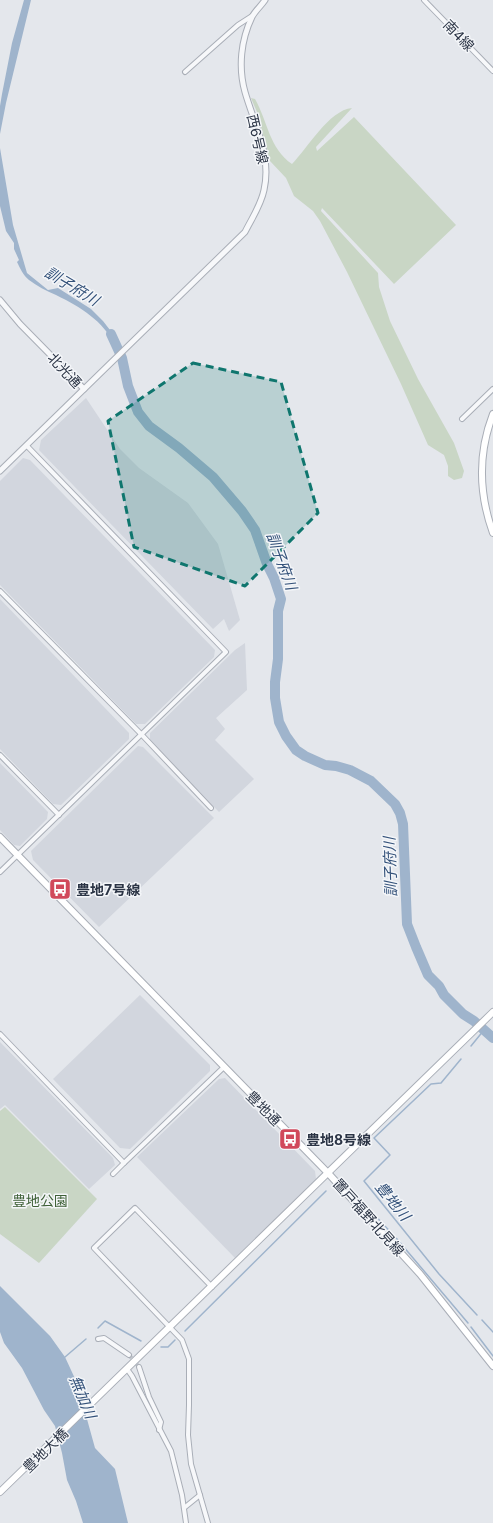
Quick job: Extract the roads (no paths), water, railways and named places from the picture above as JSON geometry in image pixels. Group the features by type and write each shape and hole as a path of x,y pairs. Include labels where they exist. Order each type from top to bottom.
{"main road":[{"path":"493,414 483,447 481,472 482,491 486,513 493,533"},
{"name":"豊地通","path":"0,837 328,1173"},
{"name":"置戸福野北見線","path":"492,1013 328,1173 420,1274 493,1366"},
{"path":"125,1371 328,1173"},
{"name":"豊地大橋","path":"0,1492 125,1371"}],"street":[{"name":"西6号線","path":"84,389 245,232 258,207 264,189 266,170 265,153 245,91 241,70 244,37 253,16 265,0"},
{"name":"南4線","path":"424,0 493,71"},
{"path":"185,72 238,25 253,16"},
{"name":"北光通","path":"0,300 20,324 84,389 0,471"},
{"path":"462,419 493,389"},
{"path":"0,872 226,652 27,446"},
{"path":"0,591 142,735 211,808"},
{"path":"0,755 59,815"},
{"path":"0,1034 124,1163"},
{"path":"113,1174 224,1066"},
{"path":"208,1523 191,1464 188,1435 189,1359 182,1340 94,1248 135,1208 212,1287"},
{"path":"98,1339 104,1338 129,1355"},
{"path":"139,1367 149,1397 161,1422 159,1430"},
{"path":"125,1371 132,1376 171,1451 186,1523"},
{"path":"184,1508 200,1495"}],"water":[{"path":"24,0 31,0 0,134 0,106 2,94 12,43"},
{"name":"訓子府川","path":"0,148 13,225 27,273 48,290 58,288 91,309 103,321 120,343 116,346 98,322 83,310 35,284 27,278 22,271 17,262 19,260 14,249 14,243 6,231 0,206"},
{"path":"0,1286 50,1336 65,1357 77,1383 95,1448 115,1469 128,1523 83,1523 67,1480 55,1426 44,1410 22,1368 4,1343 0,1332"}],"waterway":[{"name":"訓子府川","path":"111,334 122,358 128,386 138,412 149,426 179,448 213,477 242,511 255,530 281,599 278,611 278,659 275,682 275,698 279,722 286,736 296,750 305,756 325,765 350,770 371,781 395,804 400,813 403,824 407,924 416,947 428,975 439,986 444,995 463,1014 474,1021 493,1038"},
{"name":"豊地川","path":"471,1046 484,1030"},
{"name":"豊地川","path":"461,1059 441,1083 431,1084 374,1138 390,1155 364,1181 439,1274 477,1315"},
{"path":"339,1179 342,1180 397,1239 468,1323"},
{"path":"185,1331 326,1191"},
{"name":"豊地川","path":"482,1320 493,1332"},
{"path":"98,1328 105,1321 141,1341"},
{"path":"471,1327 493,1356"},
{"path":"65,1357 86,1339"},
{"path":"161,1347 168,1347 175,1340"}],"tunnel":[{"path":"129,1355 139,1367"}],"place":[{"name":"豊地7号線","path":"60,889"},
{"name":"豊地8号線","path":"290,1139"}],"park label":[{"name":"豊地公園","path":"40,1200"}],"water label":[{"name":"無加川","path":"83,1397"}]}
